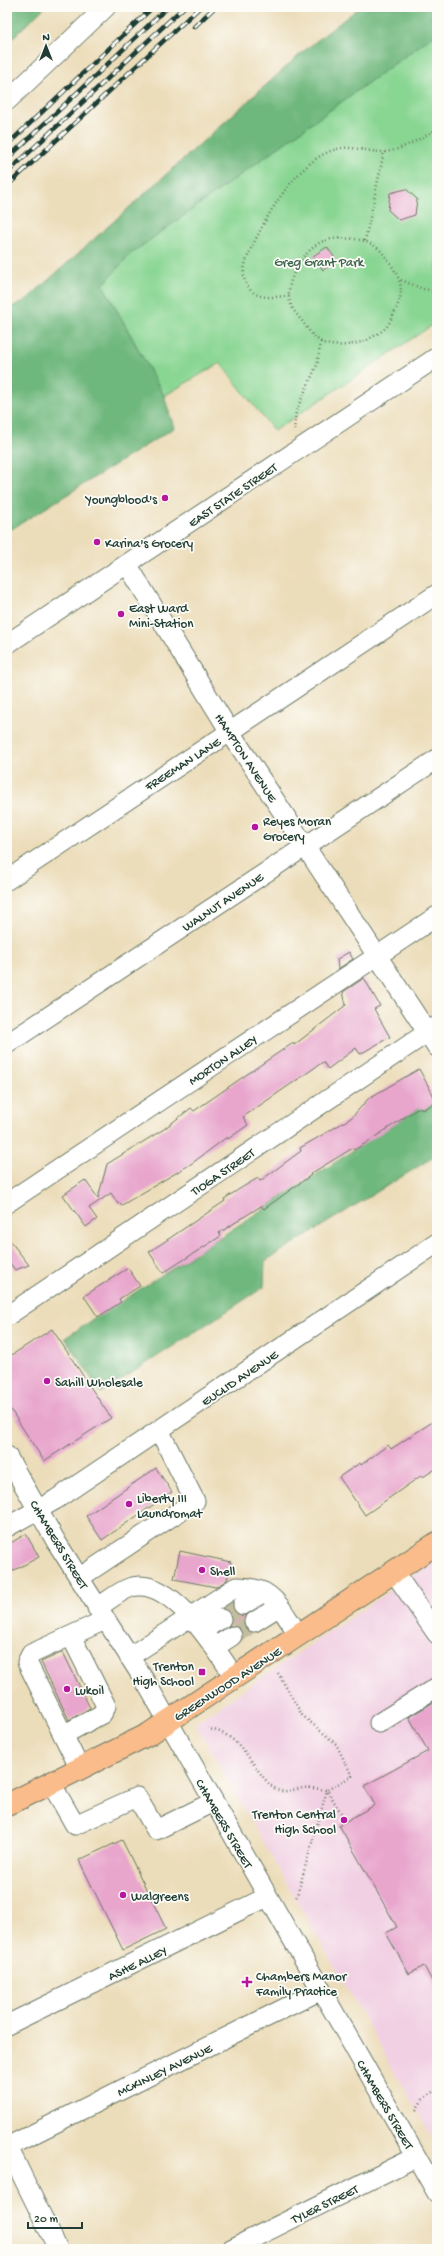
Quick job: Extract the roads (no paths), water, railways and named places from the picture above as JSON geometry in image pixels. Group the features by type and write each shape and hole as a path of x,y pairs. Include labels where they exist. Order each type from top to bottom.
{"main road":[{"name":"GREENWOOD AVENUE","path":"7,1805 140,1739 235,1678 437,1543"}],"street":[{"path":"7,101 106,7"},
{"name":"EAST STATE STREET","path":"7,644 437,357"},
{"name":"HAMPTON AVENUE","path":"127,564 230,732 377,955 434,1035"},
{"name":"FREEMAN LANE","path":"7,880 437,594"},
{"name":"WALNUT AVENUE","path":"7,1044 437,759"},
{"name":"MORTON ALLEY","path":"7,1202 437,916"},
{"name":"TIOGA STREET","path":"7,1316 434,1035"},
{"name":"EUCLID AVENUE","path":"7,1527 39,1510 437,1243"},
{"path":"79,1578 195,1501 160,1430"},
{"name":"CHAMBERS STREET","path":"7,1456 79,1578 168,1721 437,2193"},
{"path":"394,1572 437,1634"},
{"path":"80,1769 27,1662 31,1654 71,1636 101,1614 129,1588 144,1586 164,1595 191,1616 203,1630 235,1678"},
{"path":"129,1657 236,1587 253,1587 270,1594 299,1635"},
{"path":"243,1605 264,1592"},
{"path":"254,1622 278,1607"},
{"path":"203,1630 221,1619"},
{"path":"63,1735 102,1714 106,1706 71,1636"},
{"path":"215,1647 232,1636"},
{"path":"379,1723 437,1687"},
{"path":"51,1783 75,1826 137,1797 156,1830 214,1802"},
{"name":"ASHE ALLEY","path":"7,2025 267,1896"},
{"name":"MCKINLEY AVENUE","path":"7,2146 321,1990"},
{"path":"7,2146 58,2249"},
{"name":"TYLER STREET","path":"231,2249 416,2157"}],"tunnel":[{"path":"221,1619 243,1605"},
{"path":"232,1636 254,1622"}],"railway":[{"path":"7,145 153,7"},
{"path":"7,159 168,7"},
{"path":"7,173 184,7"},
{"path":"7,186 200,7"},
{"path":"194,27 215,7"}],"place":[{"name":"Youngblood's","path":"165,498"},
{"name":"Karina's Grocery","path":"97,542"},
{"name":"East Ward Mini-Station","path":"121,614"},
{"name":"Reyes Moran Grocery","path":"255,827"},
{"name":"Sahill Wholesale","path":"47,1381"},
{"name":"Liberty III Laundromat","path":"129,1504"},
{"name":"Shell","path":"202,1570"},
{"name":"Trenton High School","path":"202,1672"},
{"name":"Lukoil","path":"67,1689"},
{"name":"Trenton Central High School","path":"344,1820"},
{"name":"Walgreens","path":"123,1895"},
{"name":"Chambers Manor Family Practice","path":"247,1982"}],"park label":[{"name":"Greg Grant Park","path":"319,261"}]}
